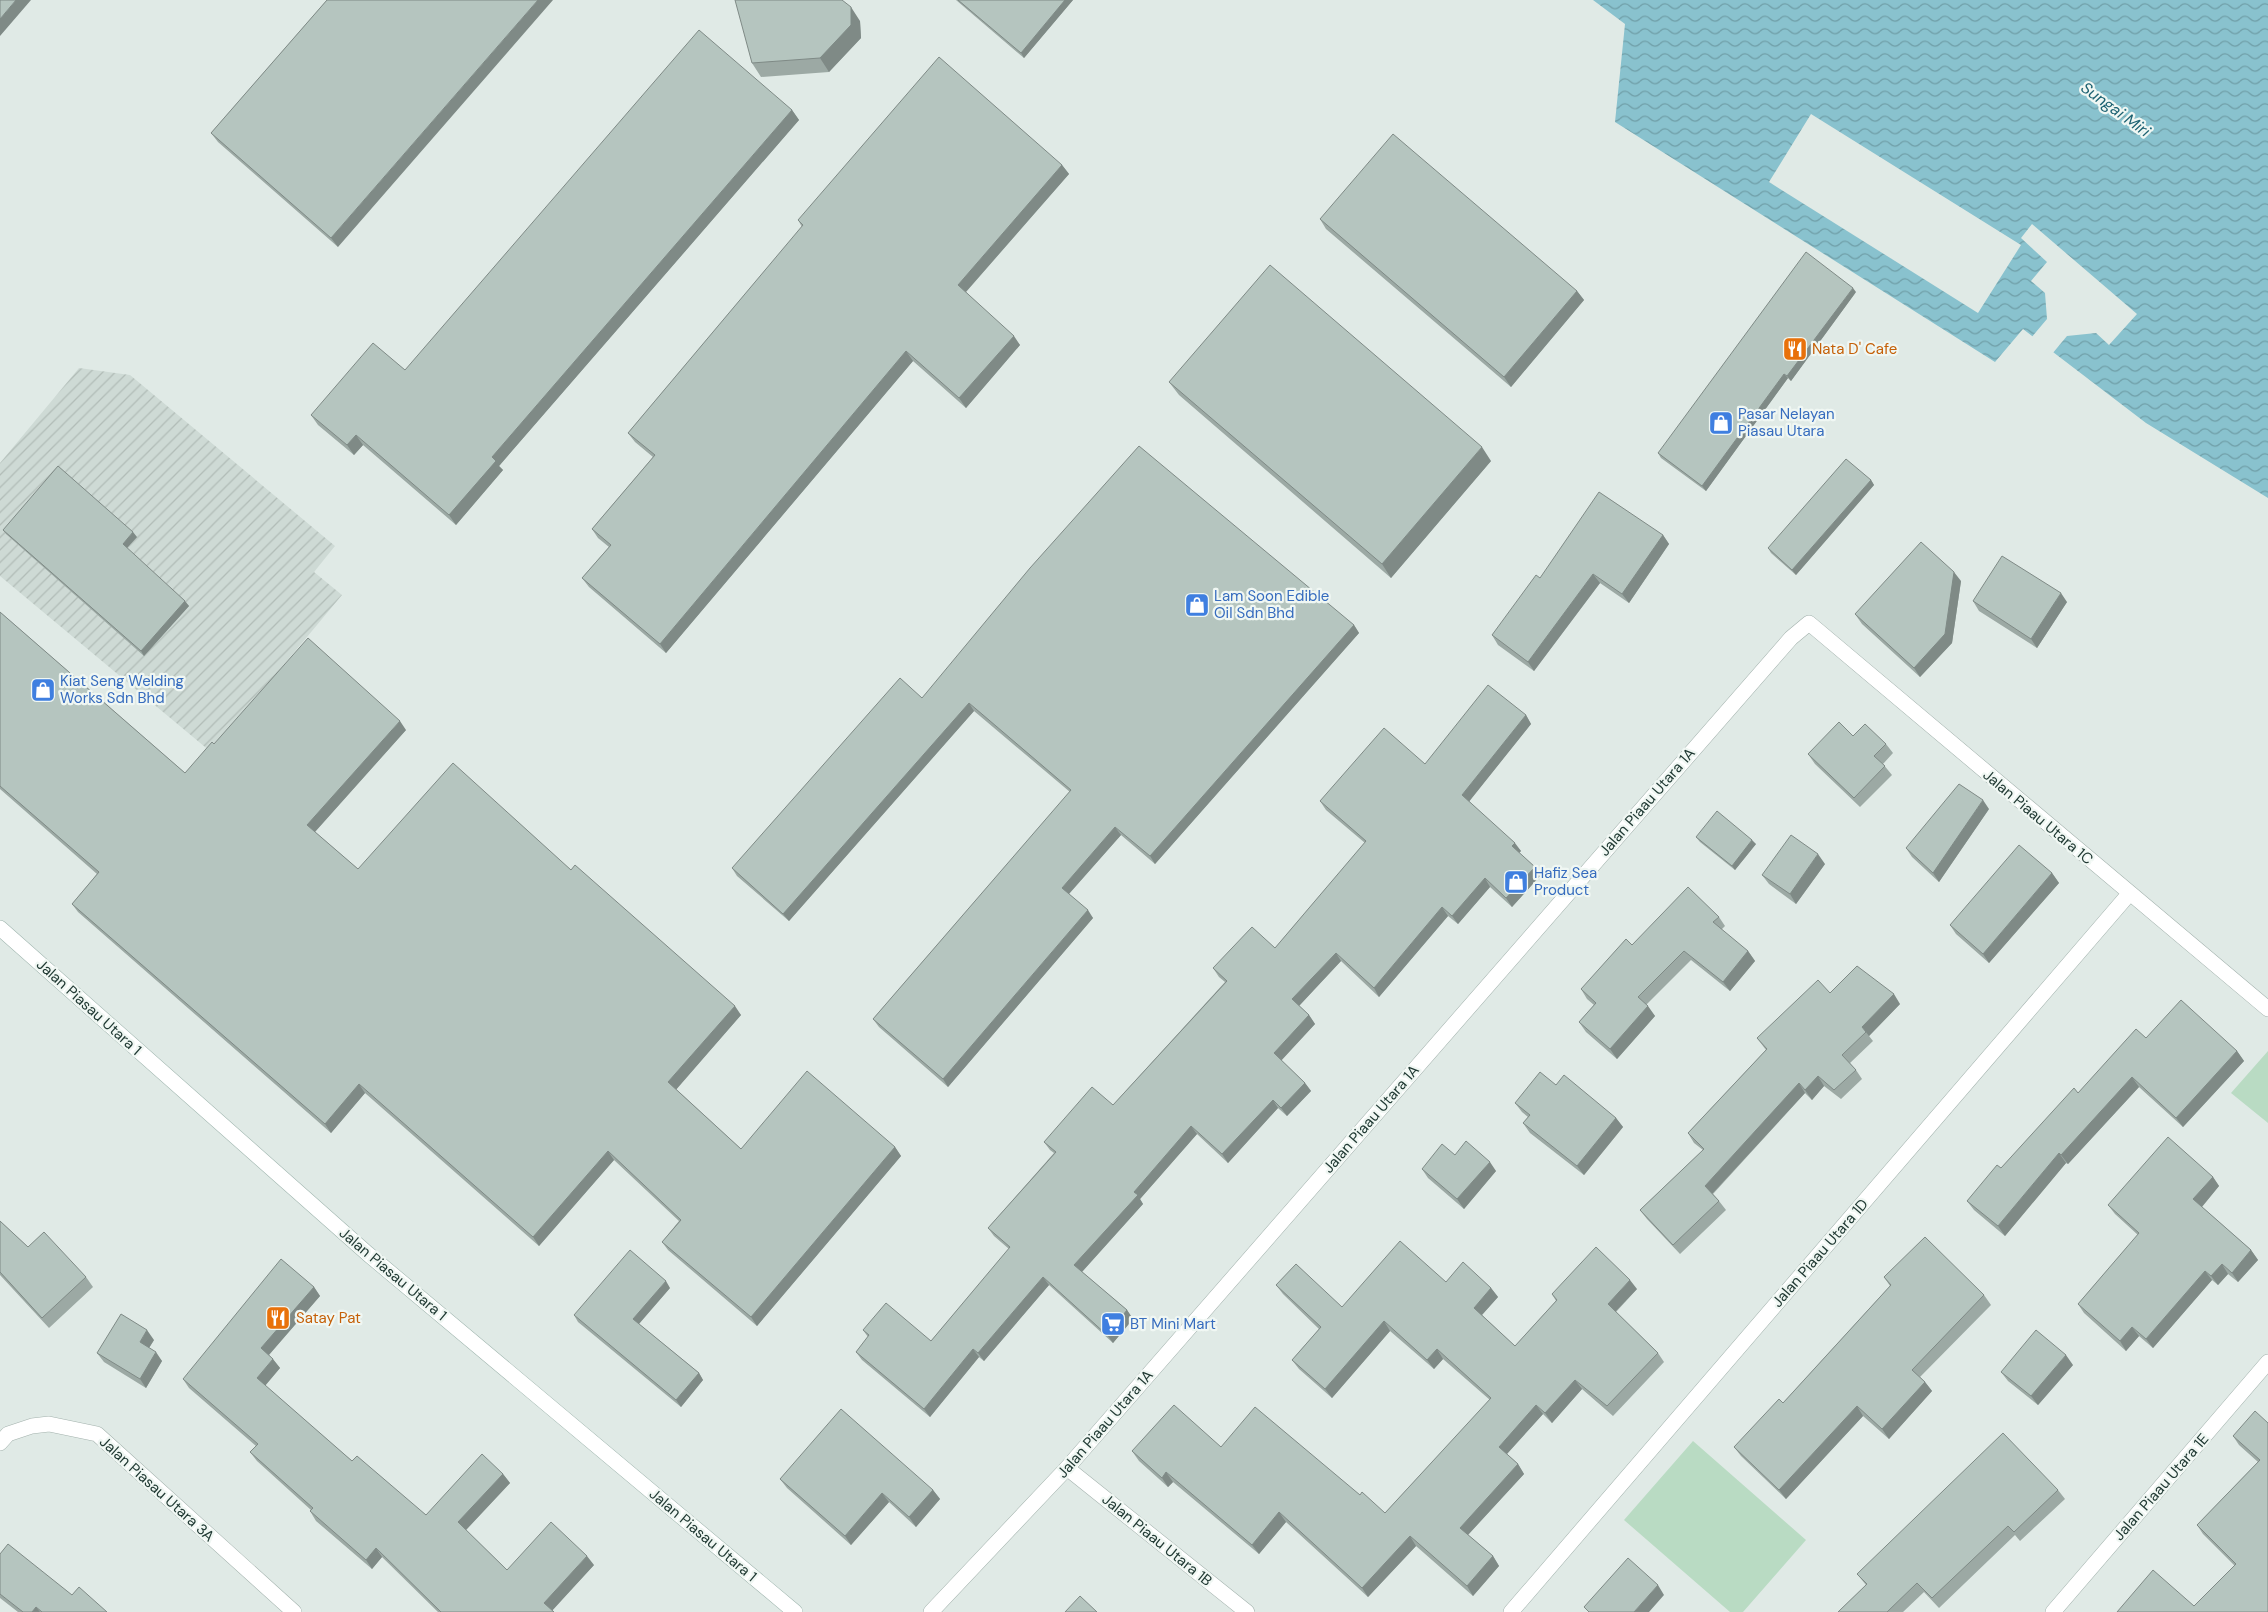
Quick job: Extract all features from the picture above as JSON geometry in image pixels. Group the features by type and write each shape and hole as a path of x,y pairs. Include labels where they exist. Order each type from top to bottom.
{"street":[{"name":"Jalan Piaau Utara 1C","path":"1809,624 2268,1009"},
{"name":"Jalan Piaau Utara 1A","path":"931,1612 1067,1468 1791,638 1809,624"},
{"name":"Jalan Piaau Utara 1D","path":"1511,1612 2129,894"},
{"name":"Jalan Piasau Utara 1","path":"0,928 368,1254 795,1612"},
{"name":"Jalan Piaau Utara 1E","path":"2053,1612 2268,1362"},
{"name":"Jalan Piasau Utara 3A","path":"0,1443 8,1434 32,1426 49,1424 97,1434 294,1612"},
{"name":"Jalan Piaau Utara 1B","path":"1067,1468 1247,1612"}],"shaded area":[{"path":"79,368 130,375 335,546 314,572 342,595 211,752 0,576 0,463"}],"green space":[{"path":"2268,1051 2268,1123 2231,1093"},
{"path":"1693,1441 1806,1540 1743,1612 1730,1612 1624,1520"}],"water":[{"name":"Sungai Miri","path":"1593,0 2268,0 2268,498 2146,423 2023,329 1995,362 1615,122 1625,24"}],"pier":[{"path":"1811,114 2021,245 1978,313 1769,182"},
{"path":"2032,224 2137,314 2109,345 2096,333 2067,336 2052,354 2031,338 2047,319 2045,293 2031,281 2047,262 2021,238"}],"building":[{"path":"0,0 16,0 0,19"},
{"path":"327,0 538,0 331,238 211,133"},
{"path":"735,0 842,0 851,7 851,25 820,58 752,63"},
{"path":"958,0 1065,0 1021,53"},
{"path":"699,30 792,110 492,457 496,461 449,515 356,435 347,445 311,415 373,343 405,370"},
{"path":"939,57 1062,165 958,285 1014,336 959,398 906,351 660,644 582,578 611,545 592,529 655,455 628,433 803,225 798,220"},
{"path":"1393,134 1577,291 1504,377 1320,219"},
{"path":"1806,252 1853,288 1787,376 1784,374 1702,486 1658,453"},
{"path":"1270,265 1482,447 1382,564 1169,382"},
{"path":"1139,446 1354,625 1150,856 1115,827 1062,888 1088,910 943,1079 873,1019 1071,790 969,703 783,914 732,868 900,678 922,698 1030,568"},
{"path":"1846,459 1871,480 1792,570 1768,548"},
{"path":"58,466 133,532 123,544 185,601 141,651 3,530"},
{"path":"1599,492 1663,535 1622,594 1593,574 1528,662 1492,635 1536,575 1540,578"},
{"path":"1921,542 1954,572 1945,634 1914,668 1855,614"},
{"path":"2002,556 2061,593 2031,639 1973,601"},
{"path":"0,612 185,773 212,742 214,744 308,638 400,721 307,825 358,869 453,763 571,870 575,865 735,1006 668,1082 741,1149 807,1071 895,1147 751,1317 662,1242 681,1220 608,1151 533,1237 359,1084 325,1124 72,904 99,872 0,786"},
{"path":"1488,685 1526,715 1462,795 1515,843 1512,846 1535,867 1506,898 1485,878 1452,916 1442,907 1374,988 1336,953 1292,999 1309,1015 1274,1053 1305,1083 1281,1108 1273,1100 1222,1154 1191,1126 1134,1192 1138,1195 1074,1265 1127,1310 1107,1335 1043,1277 978,1353 973,1349 924,1409 856,1352 869,1335 863,1330 886,1303 931,1341 1010,1247 988,1228 1056,1152 1044,1142 1092,1087 1113,1105 1227,981 1213,968 1252,927 1275,948 1366,841 1320,801 1384,728 1425,764"},
{"path":"1839,722 1853,736 1865,724 1886,744 1874,756 1885,766 1854,798 1808,754"},
{"path":"1959,784 1983,800 1933,873 1906,848"},
{"path":"1717,811 1752,840 1732,866 1696,837"},
{"path":"1791,835 1818,854 1790,894 1762,875"},
{"path":"2019,845 2052,873 1983,954 1950,925"},
{"path":"1688,887 1719,917 1713,922 1748,951 1723,982 1684,951 1638,997 1648,1006 1610,1049 1579,1022 1596,1003 1581,989 1626,939 1632,945"},
{"path":"1857,966 1894,994 1862,1027 1866,1032 1842,1055 1856,1070 1834,1090 1818,1076 1805,1090 1799,1083 1705,1186 1719,1201 1673,1245 1640,1210 1704,1149 1688,1133 1767,1049 1757,1038 1818,980 1830,993"},
{"path":"2181,1000 2237,1051 2176,1118 2132,1077 2061,1155 2059,1153 1998,1226 1967,1201 1997,1165 2001,1168 2074,1088 2078,1093 2136,1029 2146,1038"},
{"path":"1540,1072 1556,1085 1564,1075 1616,1118 1577,1166 1523,1123 1530,1115 1515,1103"},
{"path":"2168,1137 2213,1177 2193,1199 2251,1250 2232,1273 2222,1264 2211,1276 2205,1271 2146,1339 2132,1327 2120,1341 2078,1304 2139,1233 2108,1205"},
{"path":"1466,1141 1490,1162 1457,1199 1422,1169 1442,1144 1455,1155"},
{"path":"0,1221 28,1247 44,1232 86,1277 42,1318 0,1272"},
{"path":"1925,1237 1984,1295 1912,1370 1925,1382 1882,1429 1857,1406 1779,1490 1734,1447 1779,1399 1783,1403 1891,1285 1884,1277"},
{"path":"1400,1241 1446,1282 1463,1262 1491,1288 1474,1308 1515,1346 1557,1300 1552,1294 1596,1247 1630,1280 1608,1304 1658,1353 1607,1406 1575,1380 1545,1413 1536,1405 1499,1447 1518,1464 1460,1528 1493,1556 1467,1586 1410,1536 1362,1588 1279,1512 1252,1545 1166,1472 1162,1478 1132,1451 1174,1405 1221,1447 1255,1407 1360,1495 1362,1492 1385,1513 1491,1398 1437,1349 1427,1360 1384,1321 1325,1389 1292,1360 1321,1327 1276,1285 1296,1264 1342,1307"},
{"path":"630,1250 666,1281 633,1319 699,1373 676,1400 574,1315"},
{"path":"281,1259 314,1287 261,1348 273,1359 257,1378 352,1461 357,1456 426,1515 482,1454 503,1474 458,1522 507,1570 551,1522 587,1556 544,1603 554,1612 441,1612 376,1548 366,1560 310,1511 313,1508 250,1452 258,1444 183,1379"},
{"path":"121,1314 147,1330 140,1342 156,1352 140,1379 97,1353"},
{"path":"2036,1330 2066,1355 2031,1396 2001,1372"},
{"path":"841,1409 933,1490 909,1517 882,1493 845,1536 780,1479"},
{"path":"2255,1411 2268,1423 2268,1612 2117,1612 2153,1570 2194,1606 2236,1564 2197,1525 2260,1460 2233,1436"},
{"path":"2003,1433 2058,1490 2014,1532 2008,1526 1932,1598 1917,1583 1887,1612 1838,1612 1867,1584 1857,1574"},
{"path":"8,1544 72,1595 79,1587 107,1612 42,1612 36,1607 32,1612 23,1612 0,1594 0,1554"},
{"path":"1628,1558 1658,1585 1634,1612 1589,1612 1584,1607"},
{"path":"1080,1596 1097,1612 1065,1612"}],"place":[{"name":"Nata D' Cafe","path":"1795,349"},
{"name":"Pasar Nelayan Piasau Utara","path":"1721,423"},
{"name":"Lam Soon Edible Oil Sdn Bhd","path":"1197,605"},
{"name":"Kiat Seng Welding Works Sdn Bhd","path":"43,690"},
{"name":"Hafiz Sea Product","path":"1516,882"},
{"name":"Satay Pat","path":"278,1318"},
{"name":"BT Mini Mart","path":"1113,1324"}]}
